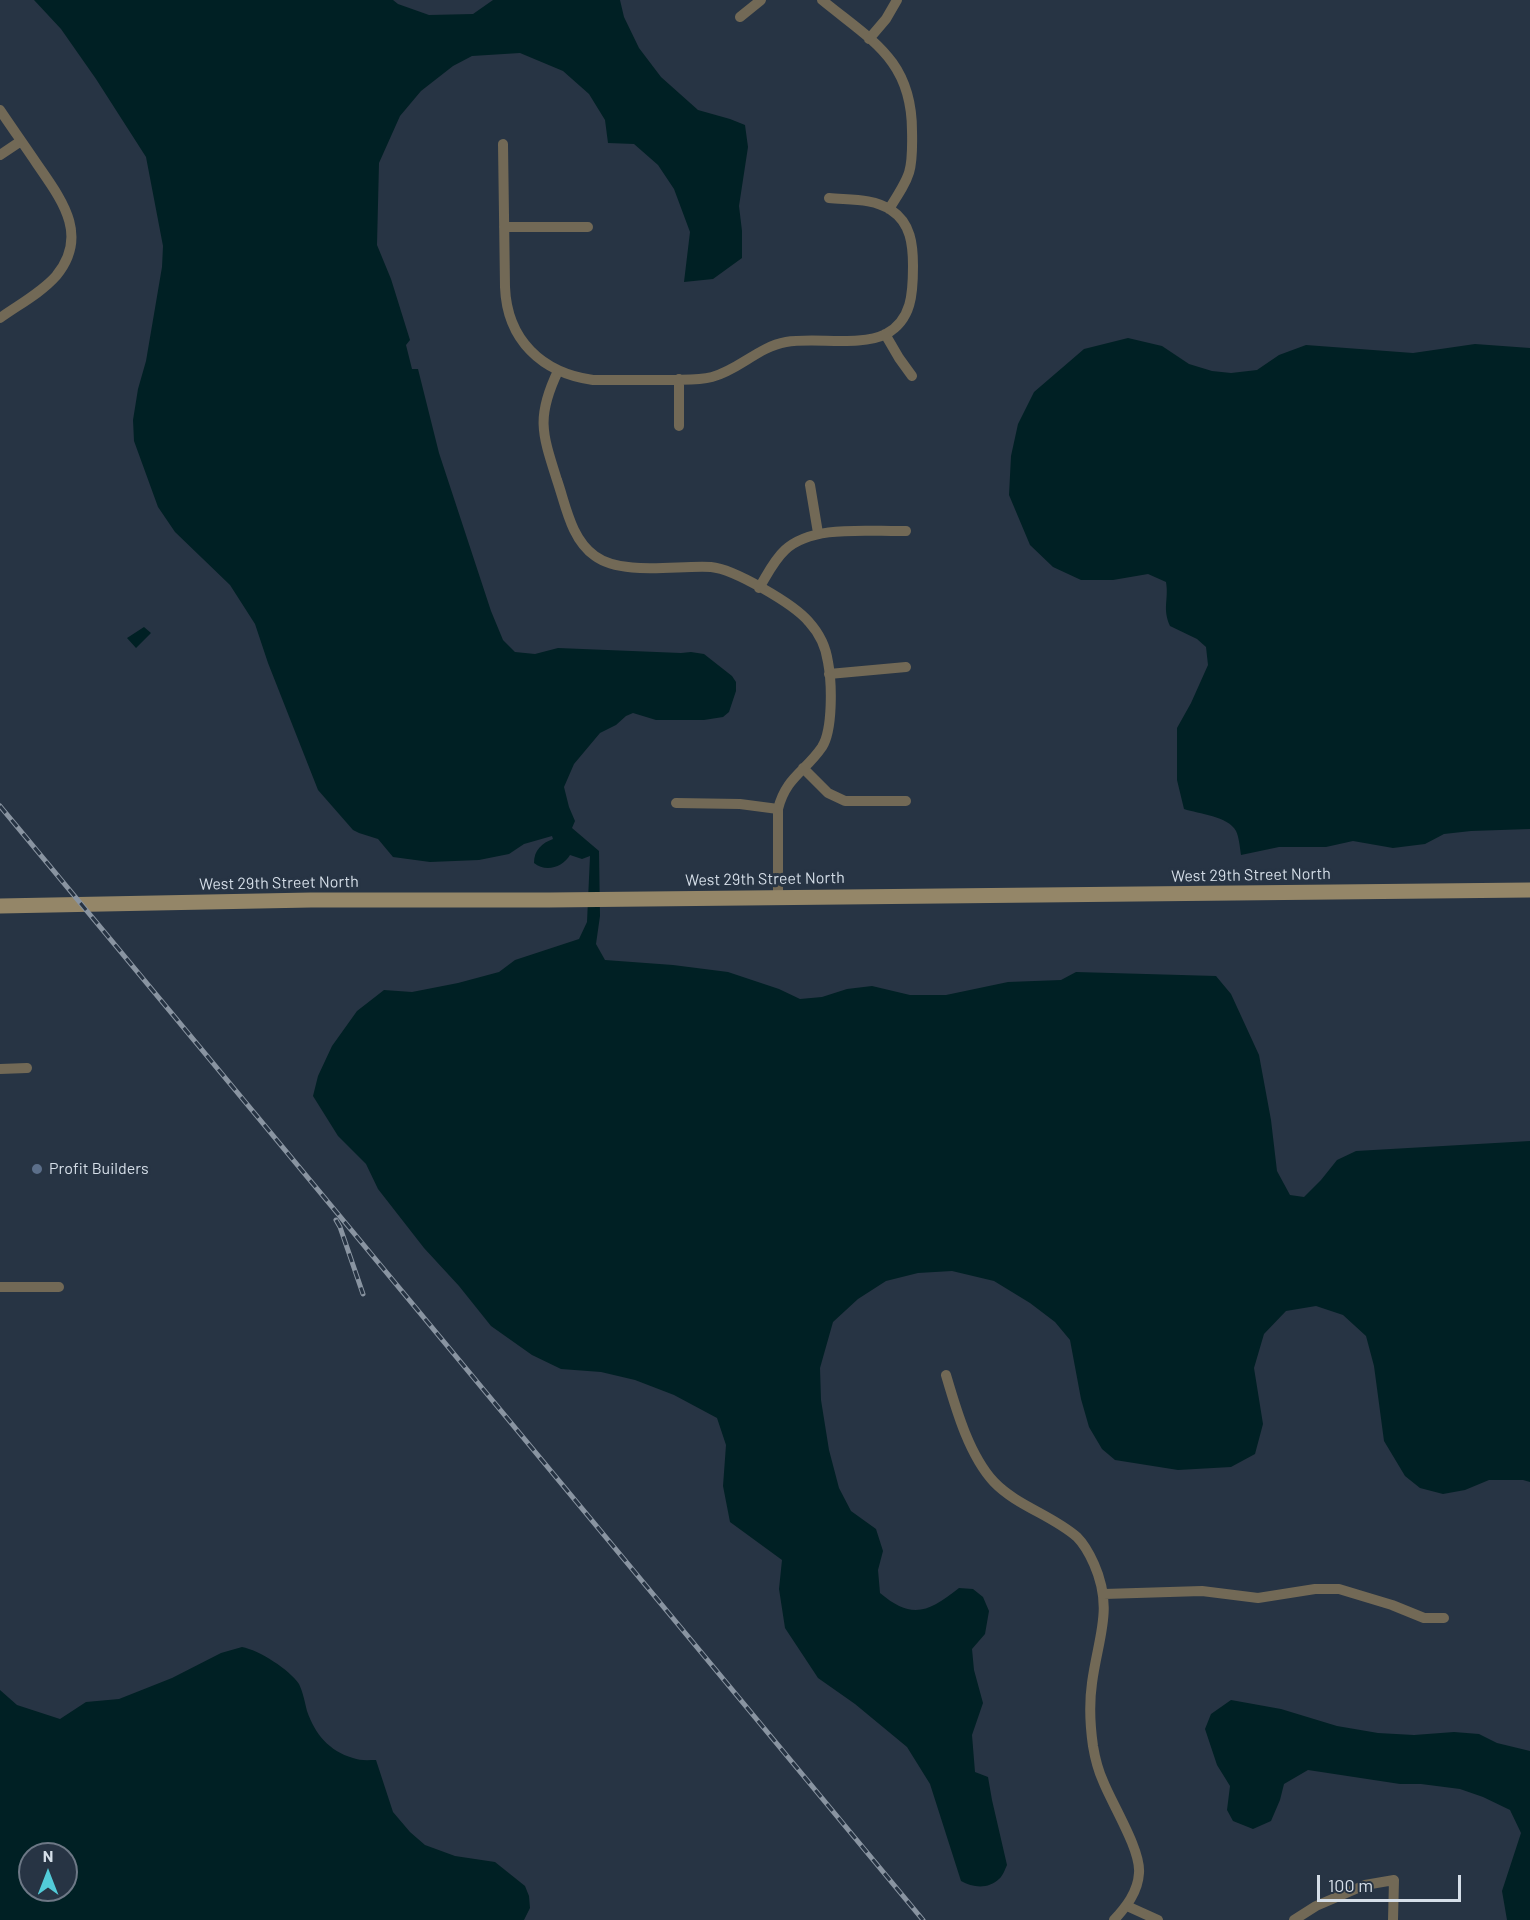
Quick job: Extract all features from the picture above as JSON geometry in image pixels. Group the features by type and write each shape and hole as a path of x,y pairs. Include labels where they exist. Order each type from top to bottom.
{"main road":[{"name":"West 29th Street North","path":"0,906 311,900 564,900 1530,890"}],"street":[{"path":"740,17 761,0"},
{"path":"822,0 888,56 897,68 909,95 912,111 911,171 907,182 890,209"},
{"path":"869,39 886,19 897,0"},
{"path":"0,110 64,205 71,226 69,253 56,276 0,318"},
{"path":"0,155 21,141"},
{"path":"503,144 505,292 511,321 523,342 534,355 558,371 578,378 679,380 713,377 767,348 783,343 798,340 864,340 885,334 902,320 910,304 913,288 913,245 910,235 898,216 890,209 870,201 829,198"},
{"path":"504,228 588,226"},
{"path":"885,334 912,375"},
{"path":"558,371 546,398 543,412 544,441 573,527 585,548 602,561 623,567 712,567 734,573 792,607 810,623 825,648 829,674 830,722 821,749 785,788 778,809 778,897"},
{"path":"679,380 679,426"},
{"path":"810,485 818,533"},
{"path":"759,588 784,550 805,537 818,533 906,531"},
{"path":"829,674 906,667"},
{"path":"802,768 828,793 837,798 854,802 906,801"},
{"path":"676,803 740,804 778,809"},
{"path":"0,1069 27,1068"},
{"path":"0,1287 58,1287"},
{"path":"946,1375 961,1425 977,1457 994,1482 1022,1503 1078,1538 1093,1562 1104,1594 1105,1620 1092,1684 1090,1725 1095,1758 1134,1849 1140,1872 1137,1888 1127,1906 1114,1920"},
{"path":"1104,1594 1202,1591 1258,1598 1315,1589 1339,1589 1392,1605 1424,1618 1444,1618"},
{"path":"1294,1920 1316,1906 1365,1885 1394,1880 1393,1920"},
{"path":"1127,1906 1158,1920"}],"shaded area":[{"path":"34,0 393,0 429,15 473,14 493,0 620,0 624,17 639,48 661,77 698,110 745,125 748,147 739,206 742,258 713,279 684,282 690,232 674,189 658,165 634,144 608,143 605,120 589,94 563,71 520,53 472,56 453,66 421,91 400,116 379,163 377,245 391,279 410,340 406,345 412,369 418,369 439,453 491,611 503,640 515,652 535,654 558,648 704,654 732,676 736,682 736,691 729,712 723,717 704,720 656,720 633,713 600,733 574,764 564,787 575,821 572,828 599,851 600,916 596,944 605,960 728,972 779,989 800,999 822,997 847,989 872,986 910,995 946,995 1008,982 1061,980 1076,972 1216,976 1231,994 1259,1055 1271,1120 1277,1171 1290,1195 1304,1197 1337,1160 1356,1151 1530,1141 1530,1482 1489,1480 1465,1490 1443,1494 1420,1488 1405,1476 1384,1441 1374,1366 1366,1336 1343,1315 1316,1306 1286,1311 1264,1334 1254,1368 1263,1424 1255,1454 1231,1467 1178,1470 1115,1460 1102,1449 1089,1427 1081,1399 1070,1340 1055,1322 1030,1303 994,1281 952,1271 918,1273 886,1281 858,1299 833,1322 820,1368 821,1400 829,1450 839,1488 851,1511 876,1529 883,1551 878,1570 880,1593 902,1607 920,1610 939,1603 959,1588 973,1589 983,1597 989,1611 985,1634 972,1649 974,1670 983,1703 972,1735 975,1772 988,1777 1007,1865 1000,1878 991,1885 976,1886 961,1881 930,1784 907,1747 855,1704 818,1678 785,1628 779,1589 782,1560 730,1522 723,1486 726,1445 717,1418 674,1395 635,1380 601,1372 561,1369 532,1355 491,1326 424,1248 378,1189 366,1164 338,1136 313,1096 318,1076 332,1046 357,1011 384,990 412,992 458,983 499,972 515,960 579,939 587,922 590,856 582,859 570,855 563,863 554,867 539,866 534,863 535,854 542,845 553,839 552,836 524,844 509,854 479,860 430,862 393,857 378,839 353,830 318,790 255,624 230,585 175,532 158,507 134,441 133,420 146,361 162,267 163,246 146,157 61,29"},
{"path":"1128,338 1162,346 1189,364 1212,371 1231,373 1257,370 1279,355 1306,345 1413,353 1475,344 1530,348 1530,829 1444,834 1425,844 1393,848 1353,841 1326,847 1279,847 1241,855 1238,836 1232,826 1213,816 1184,809 1177,780 1177,728 1208,665 1206,647 1197,639 1170,626 1166,614 1166,582 1148,574 1113,580 1081,580 1053,567 1030,545 1009,495 1011,456 1018,424 1034,392 1084,349"},
{"path":"144,627 151,633 136,648 127,638"},
{"path":"242,1647 265,1656 281,1667 299,1684 310,1719 324,1741 344,1755 359,1760 376,1760 393,1812 410,1832 425,1845 455,1856 495,1862 525,1886 530,1908 524,1920 0,1920 0,1690 17,1705 60,1719 86,1702 119,1699 172,1678 221,1653"},
{"path":"1231,1700 1281,1709 1337,1726 1378,1733 1479,1734 1497,1743 1530,1751 1530,1920 1507,1920 1502,1891 1521,1833 1510,1810 1460,1789 1400,1784 1308,1770 1284,1784 1271,1821 1253,1829 1233,1821 1227,1810 1230,1786 1217,1765 1205,1729 1211,1714"}],"railway":[{"path":"0,806 923,1920"},
{"path":"336,1220 363,1294"}],"place":[{"name":"Profit Builders","path":"37,1169"}]}
